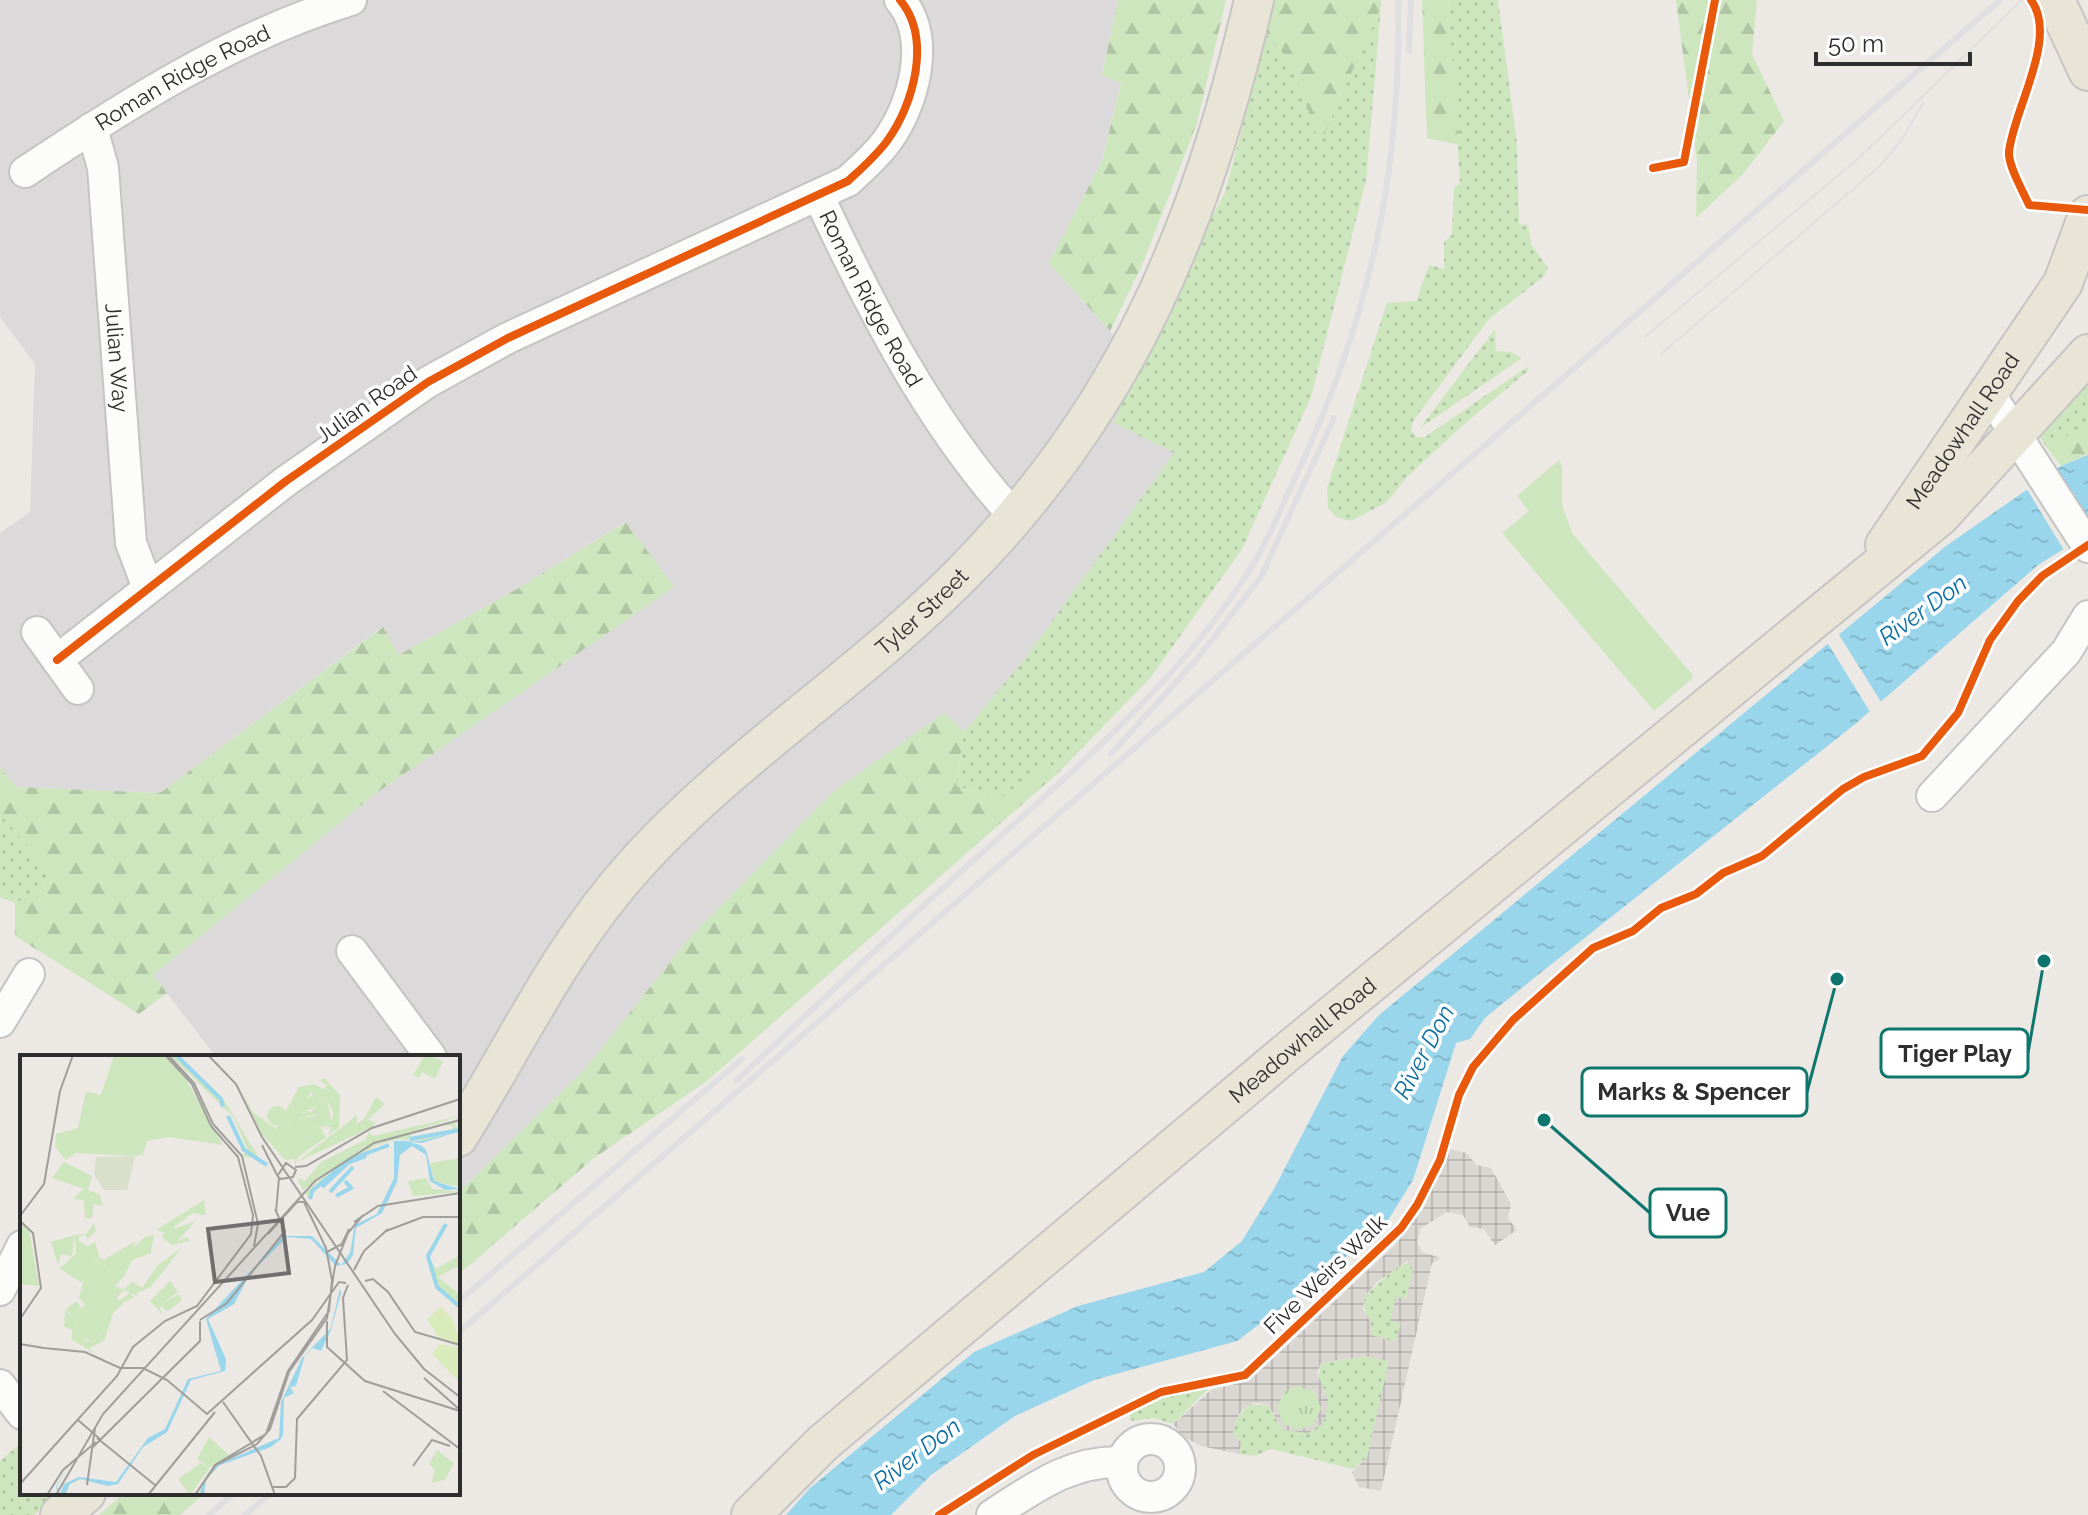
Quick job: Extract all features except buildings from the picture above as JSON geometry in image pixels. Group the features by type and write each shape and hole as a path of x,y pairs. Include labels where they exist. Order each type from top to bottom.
{"main road":[{"name":"Tyler Street","path":"464,1112 561,959 636,864 691,807 960,576 1014,516 1082,429 1158,298 1225,117 1254,0"},
{"path":"2055,0 2088,71"},
{"name":"Meadowhall Road","path":"1863,577 2075,273 2088,215"},
{"name":"Meadowhall Road","path":"751,1515 845,1425 1497,877 1940,516 2088,354"}],"street":[{"name":"Roman Ridge Road","path":"25,172 178,76 277,28 351,0"},
{"name":"Roman Ridge Road","path":"900,0 915,26 917,49 915,76 901,117 871,160 848,181 819,197 885,328 970,465 1014,516"},
{"name":"Julian Way","path":"92,128 103,168 131,543 148,588"},
{"name":"Julian Road","path":"57,660 286,481 428,382 508,338 819,197"},
{"path":"1989,393 2043,472 2088,547"},
{"path":"1932,796 2077,645 2088,616"},
{"path":"37,632 78,689"},
{"path":"352,951 430,1055"},
{"path":"0,1022 29,974"},
{"path":"0,1290 20,1250"},
{"path":"0,1385 20,1411"},
{"path":"992,1515 1065,1472 1092,1463 1122,1462"}],"shaded area":[{"path":"0,0 1118,0 1102,75 1121,82 1102,161 1049,263 1137,362 1175,453 1024,660 964,732 944,714 834,791 690,937 584,1070 460,1191 460,1055 214,1055 153,975 375,794 674,587 625,522 517,589 399,655 382,627 160,793 16,787 0,767 0,533 30,512 35,364 0,317"},
{"path":"1450,1149 1467,1153 1476,1165 1491,1168 1511,1204 1508,1218 1517,1230 1495,1245 1484,1229 1470,1227 1463,1215 1447,1212 1421,1228 1417,1242 1422,1252 1441,1258 1432,1263 1381,1491 1359,1487 1352,1472 1367,1458 1389,1361 1366,1356 1321,1363 1317,1373 1328,1399 1326,1416 1322,1424 1308,1433 1283,1430 1269,1406 1255,1402 1242,1410 1236,1420 1233,1434 1241,1442 1239,1454 1201,1446 1184,1437 1173,1424 1211,1390 1249,1381 1395,1245 1423,1209","holes":["1407,1261 1413,1270 1406,1299 1396,1297 1390,1321 1401,1323 1396,1342 1371,1335 1371,1323 1363,1309 1365,1296 1377,1282","1298,1386 1315,1392 1321,1409 1313,1425 1300,1430 1283,1424 1277,1407 1285,1391"]}],"green space":[{"path":"1118,0 1226,0 1197,123 1143,263 1110,331 1049,263 1102,161 1121,83 1102,75"},
{"path":"1271,0 1381,0 1381,7 1320,144 1292,64 1267,34"},
{"path":"1422,0 1448,0 1459,145 1427,138"},
{"path":"1448,0 1498,0 1517,143 1519,224 1528,225 1531,244 1548,268 1543,277 1489,319 1413,421 1411,431 1417,437 1425,437 1527,367 1529,370 1407,477 1387,502 1351,521 1336,517 1328,508 1327,488 1387,303 1416,301 1429,265 1444,269 1444,242 1452,235 1454,188 1460,183"},
{"path":"1676,0 1757,0 1752,54 1784,121 1743,174 1696,218 1697,161"},
{"path":"1381,7 1366,181 1311,397 1242,549 1151,677 1058,773 1049,762 1001,798 956,786 964,732 1024,660 1174,453 1114,423 1137,362 1225,192 1267,34 1292,64 1320,143"},
{"path":"1495,329 1496,351 1511,352 1522,358 1420,428"},
{"path":"2088,378 2088,422 2048,449 2035,430"},
{"path":"2088,422 2088,454 2061,466 2048,449"},
{"path":"1559,460 1562,466 1562,505 1572,533 1693,678 1654,711 1502,533 1529,511 1517,496"},
{"path":"626,522 674,587 375,794 153,975 167,993 139,1014 15,936 15,903 40,891 51,871 0,814 0,767 16,787 160,793 383,627 399,655 517,589"},
{"path":"944,713 964,732 956,786 1001,798 1049,762 1058,773 707,1081 594,1158 460,1273 460,1191 584,1070 690,937 834,791"},
{"path":"0,814 51,871 40,891 15,903 0,897"},
{"path":"1411,1262 1411,1285 1390,1320 1401,1323 1396,1342 1371,1335 1364,1306 1365,1296 1396,1267"},
{"path":"1366,1356 1390,1361 1367,1458 1353,1469 1271,1449 1255,1456 1239,1454 1241,1442 1233,1434 1236,1420 1249,1404 1269,1406 1279,1424 1326,1392 1318,1379 1321,1363"},
{"path":"1299,1386 1315,1392 1321,1408 1315,1424 1299,1430 1283,1424 1277,1408 1283,1392"},
{"path":"1210,1387 1173,1424 1154,1418 1132,1421 1129,1415 1163,1396"},
{"path":"20,1444 20,1495 52,1495 53,1498 34,1515 0,1515 0,1461"},
{"path":"122,1495 203,1495 180,1515 99,1515"}],"water":[{"name":"River Don","path":"2088,455 2088,534 2038,565 1854,725 1485,1018 1470,1039 1456,1043 1413,1180 1387,1222 1326,1274 1237,1341 1094,1380 1015,1416 931,1475 891,1515 786,1515 810,1488 974,1352 1078,1306 1204,1272 1242,1241 1274,1189 1343,1056 1379,1015 1946,546 2061,466"}],"pier":[{"path":"2053,466 2088,538 2065,552 2025,486"},
{"path":"1836,630 1883,705 1872,715 1825,639"}],"tram line":[{"path":"1645,337 1860,157 2022,0"},
{"path":"1661,354 1880,166 1902,139 1924,102"}],"railway":[{"path":"736,1081 1117,729 1188,654 1256,560 1322,418 1343,360 1376,244 1394,125 1398,0"},
{"path":"1409,51 1411,0"},
{"path":"460,1331 2000,0"},
{"path":"1111,754 1196,660 1261,577 1334,418"},
{"path":"460,1300 742,1059"},
{"path":"209,1515 232,1495"},
{"path":"245,1515 269,1495"}],"cycle path":[{"path":"57,660 286,481 428,382 508,338 848,181 887,141 897,126 911,90 916,71 915,33 910,15 900,0"},
{"path":"1653,168 1684,162 1715,0"},
{"path":"2031,0 2038,16 2040,34 2032,74 2012,135 2009,152 2011,164 2029,205 2088,210"},
{"name":"Five Weirs Walk","path":"939,1515 1033,1455 1161,1392 1245,1375 1401,1228 1417,1205 1440,1160 1459,1095 1473,1067 1513,1020 1593,948 1633,931 1661,908 1696,894 1723,873 1762,856 1843,789 1864,777 1922,756 1958,713 1990,640 2018,601 2042,576 2088,545"}],"place":[{"name":"Tiger Play","path":"2044,961"},
{"name":"Marks & Spencer","path":"1837,979"},
{"name":"Vue","path":"1544,1120"}]}
